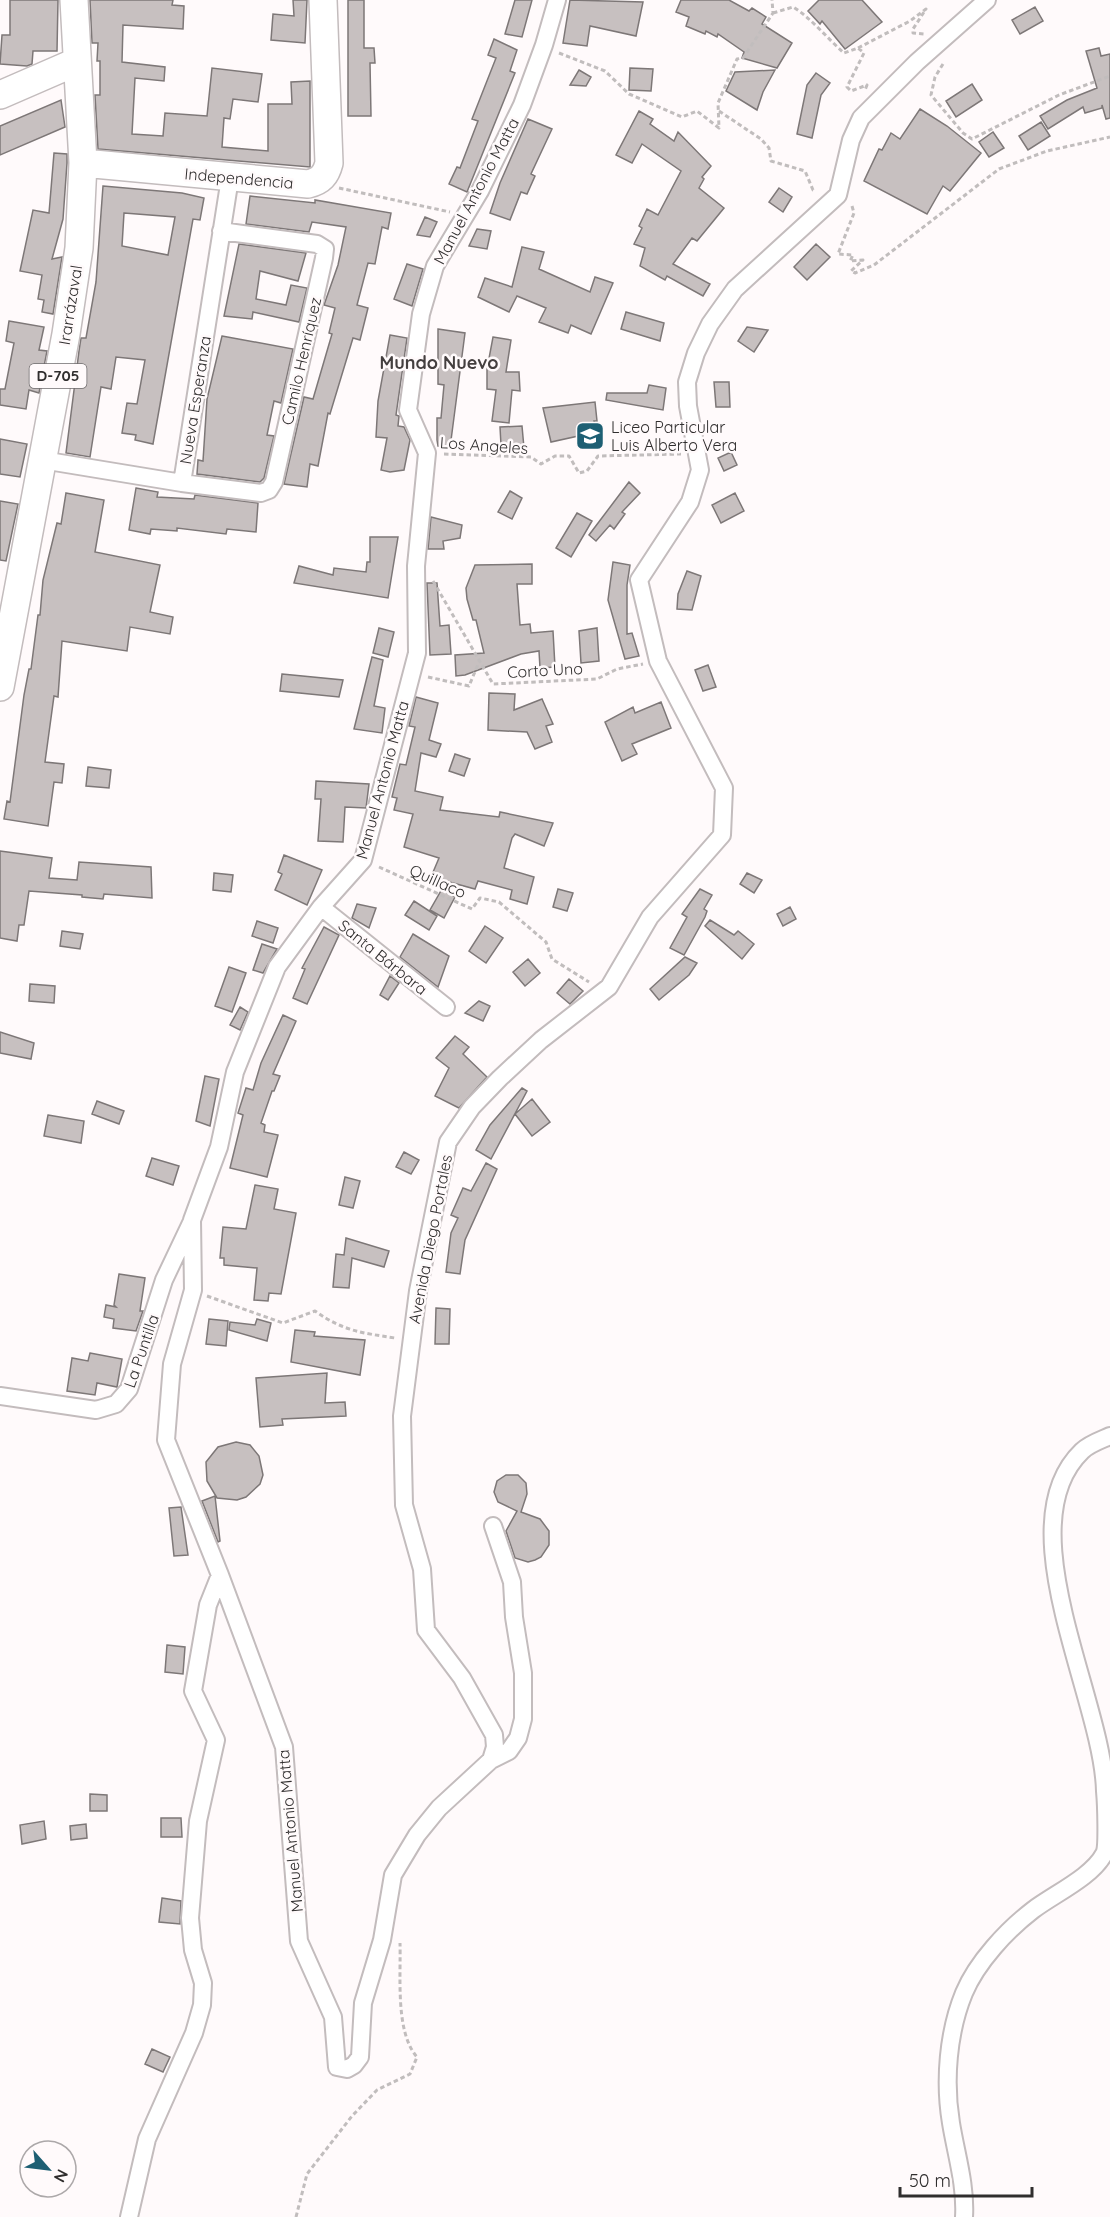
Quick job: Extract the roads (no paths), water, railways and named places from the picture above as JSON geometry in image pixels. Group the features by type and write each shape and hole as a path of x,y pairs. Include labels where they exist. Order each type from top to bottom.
{"main road":[{"name":"Irarrázaval","path":"0,687 74,288 83,163 74,0"},
{"name":"Independencia","path":"83,163 308,184 322,178 329,163 323,0"},
{"path":"0,95 76,62"}],"street":[{"name":"Manuel Antonio Matta","path":"491,1760 439,1808 417,1835 393,1875 382,1940 363,2003 360,2057 354,2065 347,2069 337,2067 333,2017 299,1941 284,1747 220,1575 166,1440 172,1364 193,1290 192,1220 219,1147 235,1072 277,967 321,907 363,860 417,653 417,557 427,453 408,410 421,314 435,266 480,191 512,126 544,45 557,0"},
{"name":"Avenida Diego Portales","path":"491,1760 495,1748 494,1734 462,1678 426,1630 422,1569 404,1505 402,1416 418,1291 448,1142 472,1107 501,1078 541,1040 609,987 650,917 722,835 724,788 658,661 639,580 690,502 700,470 687,382 696,353 710,324 735,289 837,195 851,140 861,118 879,97 916,62 987,0"},
{"name":"Nueva Esperanza","path":"42,460 182,483 230,178"},
{"name":"Camilo Henríquez","path":"182,483 261,493 269,490 274,482 324,258 325,249 317,244 221,231"},
{"name":"Santa Bárbara","path":"321,907 446,1007"},
{"name":"La Puntilla","path":"0,1396 96,1410 106,1408 123,1397 133,1380 168,1270 192,1220"},
{"path":"964,2217 962,2177 947,2095 957,2014 965,1990 986,1958 1005,1937 1033,1910 1096,1866 1106,1852 1102,1759 1058,1585 1052,1524 1055,1498 1066,1470 1083,1449 1110,1436"},
{"path":"491,1760 509,1751 518,1738 523,1719 523,1673 514,1617 512,1582 493,1526"},
{"path":"129,2217 147,2139 194,2033 202,2005 203,1983 193,1950 190,1918 198,1821 216,1740 193,1691 208,1605 220,1575"}],"place":[{"name":"Liceo Particular Luis Alberto Vera","path":"590,436"}],"district":[{"name":"Mundo Nuevo","path":"439,363"}]}
